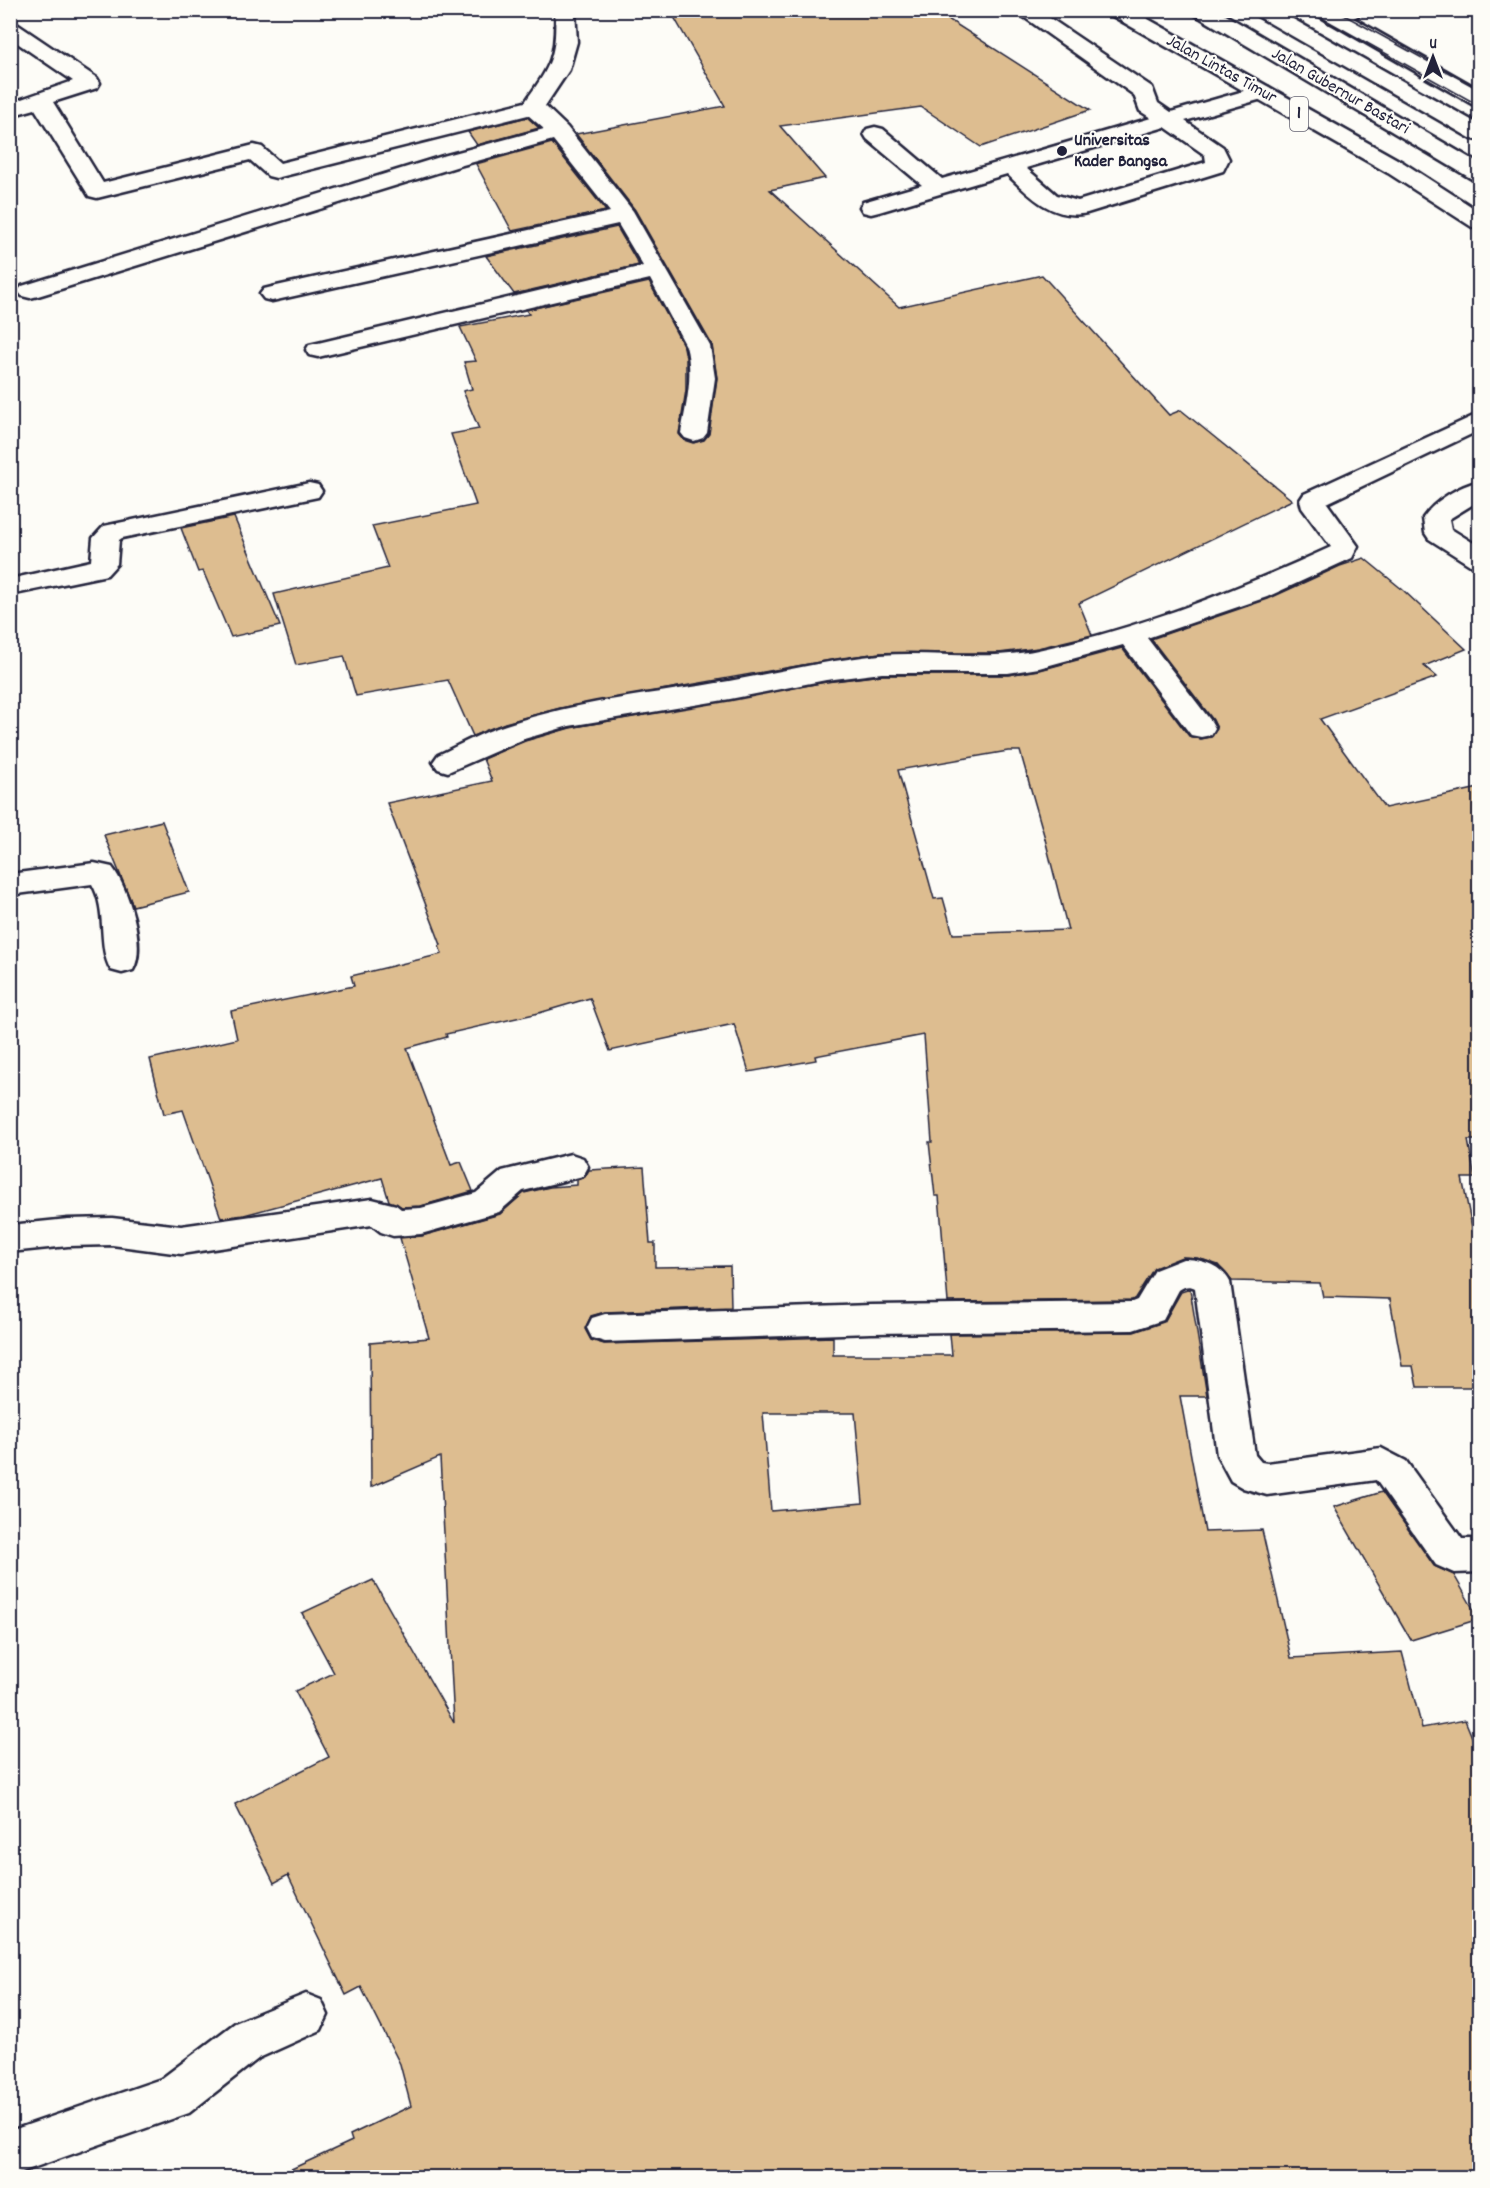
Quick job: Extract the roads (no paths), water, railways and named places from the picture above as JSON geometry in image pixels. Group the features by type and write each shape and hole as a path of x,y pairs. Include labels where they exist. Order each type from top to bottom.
{"main road":[{"path":"40,100 97,191 254,152 276,171 533,107 558,70 567,42 565,10"},
{"path":"1011,166 1052,204 1064,208 1079,208 1215,166 1218,159 1215,152 1148,106 1144,92 1024,10"},
{"name":"Jalan Lintas Timur","path":"1116,10 1395,168 1479,222"},
{"name":"Jalan Gubernur Bastari","path":"1201,10 1479,174"},
{"name":"Jalan Gubernur Bastari","path":"1261,10 1479,134"},
{"path":"1337,13 1479,99"},
{"path":"10,28 89,83 10,110"},
{"path":"871,207 1261,92"},
{"path":"1422,100 1479,104"},
{"path":"533,107 559,132 625,216 698,345 702,356 703,371 694,433"},
{"path":"1367,107 1395,168"},
{"path":"30,291 451,161 559,132"},
{"path":"875,134 938,187"},
{"path":"272,294 625,216"},
{"path":"318,350 657,270"},
{"path":"448,762 514,732 603,709 730,690 860,665 943,666 1025,662 1130,635 1257,591 1343,552 1345,546 1315,508 1313,501 1479,420"},
{"path":"1479,489 1446,508 1436,518 1438,533 1479,559"},
{"path":"10,587 97,568 104,564 106,538 113,532 309,491"},
{"path":"1130,635 1201,728"},
{"path":"10,885 94,873 101,874 111,889 120,932 122,962"},
{"path":"10,1239 62,1231 88,1231 129,1232 163,1240 182,1240 372,1212 384,1214 393,1223 410,1223 487,1203 503,1186 514,1180 571,1167"},
{"path":"605,1328 872,1319 1133,1316 1150,1310 1167,1281 1174,1276 1191,1273 1206,1276 1212,1282 1236,1455 1238,1464 1246,1474 1268,1479 1381,1464 1393,1472 1450,1553 1454,1556 1479,1555"},
{"path":"10,2154 173,2097 192,2086 218,2061 244,2042 306,2015"}],"tram line":[{"path":"1308,10 1480,106"},
{"path":"1335,10 1480,90"}],"place":[{"name":"Universitas Kader Bangsa","path":"1062,151"}]}
